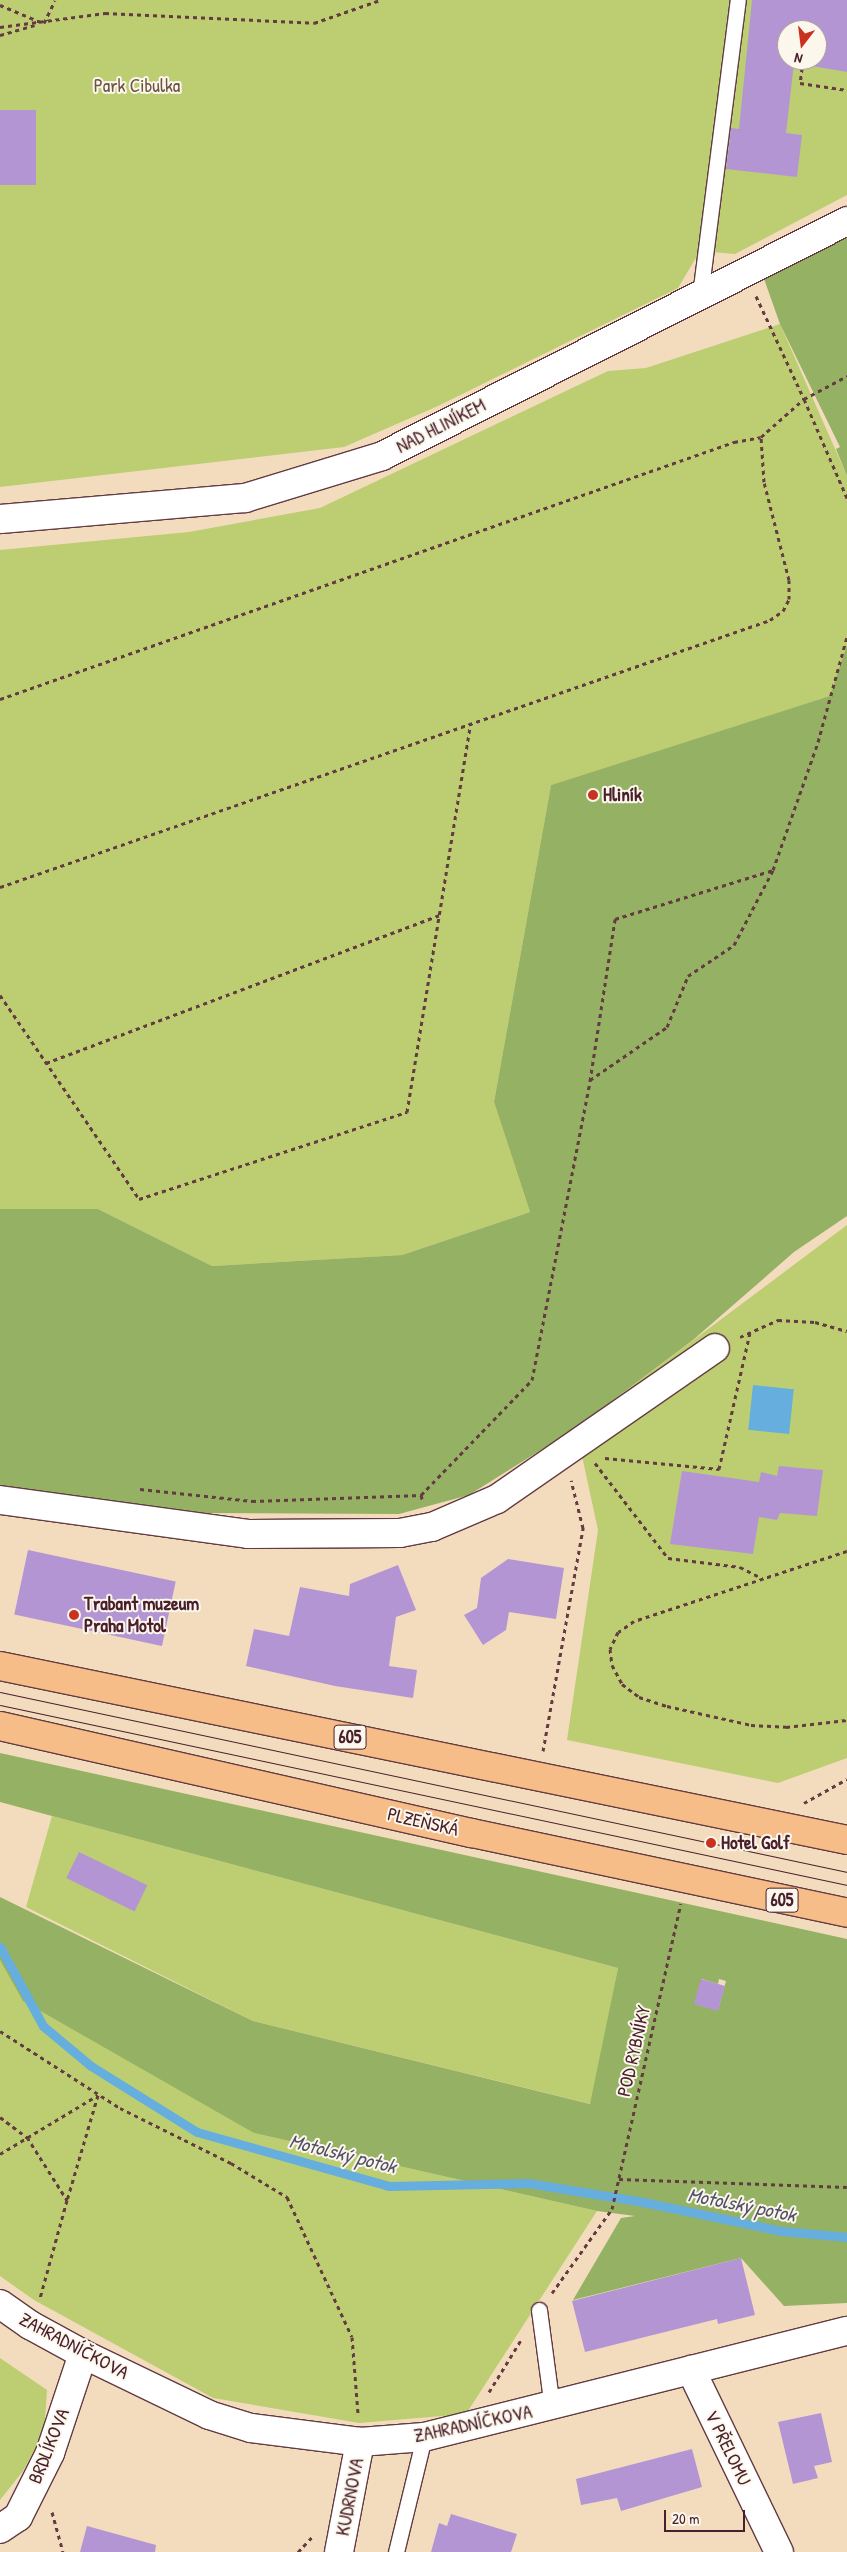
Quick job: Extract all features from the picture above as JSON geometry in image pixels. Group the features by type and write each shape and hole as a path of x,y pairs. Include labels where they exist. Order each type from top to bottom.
{"main road":[{"name":"605","path":"0,1666 847,1840"},
{"name":"PLZEŇSKÁ","path":"0,1726 482,1836 847,1913"}],"street":[{"name":"NAD HLINÍKEM","path":"0,519 245,498 382,456 847,221"},
{"path":"0,1500 248,1534 400,1533 432,1527 497,1499 715,1348"},
{"name":"ZAHRADNÍČKOVA","path":"0,2304 30,2325 83,2354 230,2422 287,2434 360,2442 424,2437 552,2407 847,2331"},
{"name":"BRDLÍKOVA","path":"0,2529 18,2517 50,2453 83,2354"},
{"name":"V PŘELOMU","path":"691,2370 779,2552"},
{"name":"KUDRNOVA","path":"340,2552 360,2442"}],"lane":[{"path":"700,295 738,0"},
{"path":"539,2310 552,2407"},
{"path":"396,2552 424,2437"}],"path":[{"path":"0,35 44,23 55,0"},
{"path":"0,27 105,14 314,23 380,0"},
{"path":"0,5 44,23"},
{"path":"802,70 800,83 847,90"},
{"path":"745,273 804,399 847,498"},
{"path":"0,699 734,442 761,437 804,399 847,376"},
{"path":"0,887 770,620 783,611 789,600 789,580 764,482 761,437"},
{"path":"590,1081 667,1027 688,976 734,945 773,870 818,742 847,637"},
{"path":"0,995 139,1199 407,1112 471,724"},
{"path":"136,1488 252,1501 421,1495 532,1380 590,1081 615,919 773,870"},
{"path":"46,1063 439,915"},
{"path":"715,1348 778,1320 816,1322 847,1331"},
{"path":"750,1333 719,1469 590,1457 668,1558 740,1567 762,1578"},
{"path":"542,1756 583,1528 573,1486 560,1456"},
{"path":"421,1495 432,1527"},
{"path":"847,1551 634,1621 618,1632 610,1649 612,1665 622,1684 639,1697 657,1703 752,1725 795,1727 847,1720"},
{"path":"801,1804 847,1779"},
{"name":"POD RYBNÍKY","path":"612,2209 681,1898"},
{"path":"0,2031 98,2095 231,2163 287,2197 352,2337 360,2442"},
{"path":"0,2154 98,2095"},
{"path":"30,2325 47,2278 67,2200 98,2095"},
{"path":"0,2117 27,2137 67,2200"},
{"path":"620,2179 847,2187"}],"green space":[{"name":"Park Cibulka","path":"0,0 847,0 847,195 735,254 700,251 678,288 438,406 344,447 0,487"},
{"path":"847,238 847,476 836,449 840,447 780,324 763,276"},
{"path":"780,324 847,476 847,645 831,696 551,785 494,1102 530,1212 402,1255 212,1266 98,1209 0,1209 0,550 189,532 320,508 608,371 646,368"},
{"path":"847,645 847,1216 794,1252 693,1340 576,1428 469,1495 399,1514 206,1513 0,1486 0,1209 98,1209 212,1266 402,1255 530,1212 494,1102 551,785 830,696"},
{"path":"847,1225 847,1758 778,1783 567,1740 598,1530 576,1428"},
{"path":"0,1753 847,1939 847,2303 784,2306 741,2258 573,2300 621,2218 635,2216 597,2211 254,2133 23,2001 0,1960 0,1897 253,2021 590,2104 618,1968 0,1802","holes":["702,1979 718,1984 719,1979 726,1981 718,2010 695,2004"]},
{"path":"52,1816 618,1968 591,2104 253,2021 26,1907"},
{"path":"0,1960 10,1975 254,2133 597,2211 466,2414 359,2423 213,2398 34,2300 0,2276"},
{"path":"0,2358 47,2390 45,2420 38,2443 23,2471 0,2500"}],"water":[{"path":"753,1385 794,1389 789,1434 748,1430"}],"building":[{"path":"752,0 847,0 847,72 827,69 827,20 777,20 777,70 793,70 786,133 802,135 797,177 726,169 731,128 739,129"},
{"path":"0,110 36,110 36,185 0,185"},
{"path":"779,1466 823,1470 817,1516 780,1513 777,1520 759,1517 753,1554 670,1544 682,1471 759,1482 761,1472 777,1476"},
{"path":"28,1550 176,1581 162,1646 14,1615"},
{"path":"508,1559 564,1568 556,1619 509,1612 506,1630 483,1645 464,1615 477,1608 481,1578"},
{"path":"398,1565 416,1610 396,1617 389,1666 417,1670 413,1698 335,1686 246,1666 254,1629 289,1636 300,1587 349,1596 350,1584"},
{"path":"79,1852 147,1885 135,1911 66,1878"},
{"path":"701,1979 725,1986 718,2011 694,2004"},
{"path":"741,2258 755,2315 718,2324 717,2319 585,2352 572,2301"},
{"path":"821,2413 832,2462 814,2466 818,2478 793,2484 778,2422"},
{"path":"692,2449 702,2487 621,2511 617,2498 581,2505 576,2479"},
{"path":"451,2514 517,2534 511,2552 431,2552 439,2523 447,2526"},
{"path":"87,2526 156,2545 155,2552 80,2552"}],"waterway":[{"name":"Motolský potok","path":"0,1947 43,2026 91,2066 197,2132 389,2186 528,2183 638,2201 782,2231 847,2237"}],"tram line":[{"path":"0,1692 847,1872"},
{"path":"0,1705 847,1885"}],"place":[{"name":"Hliník","path":"593,795"},
{"name":"Trabant muzeum Praha Motol","path":"74,1615"},
{"name":"Hotel Golf","path":"711,1843"}]}
